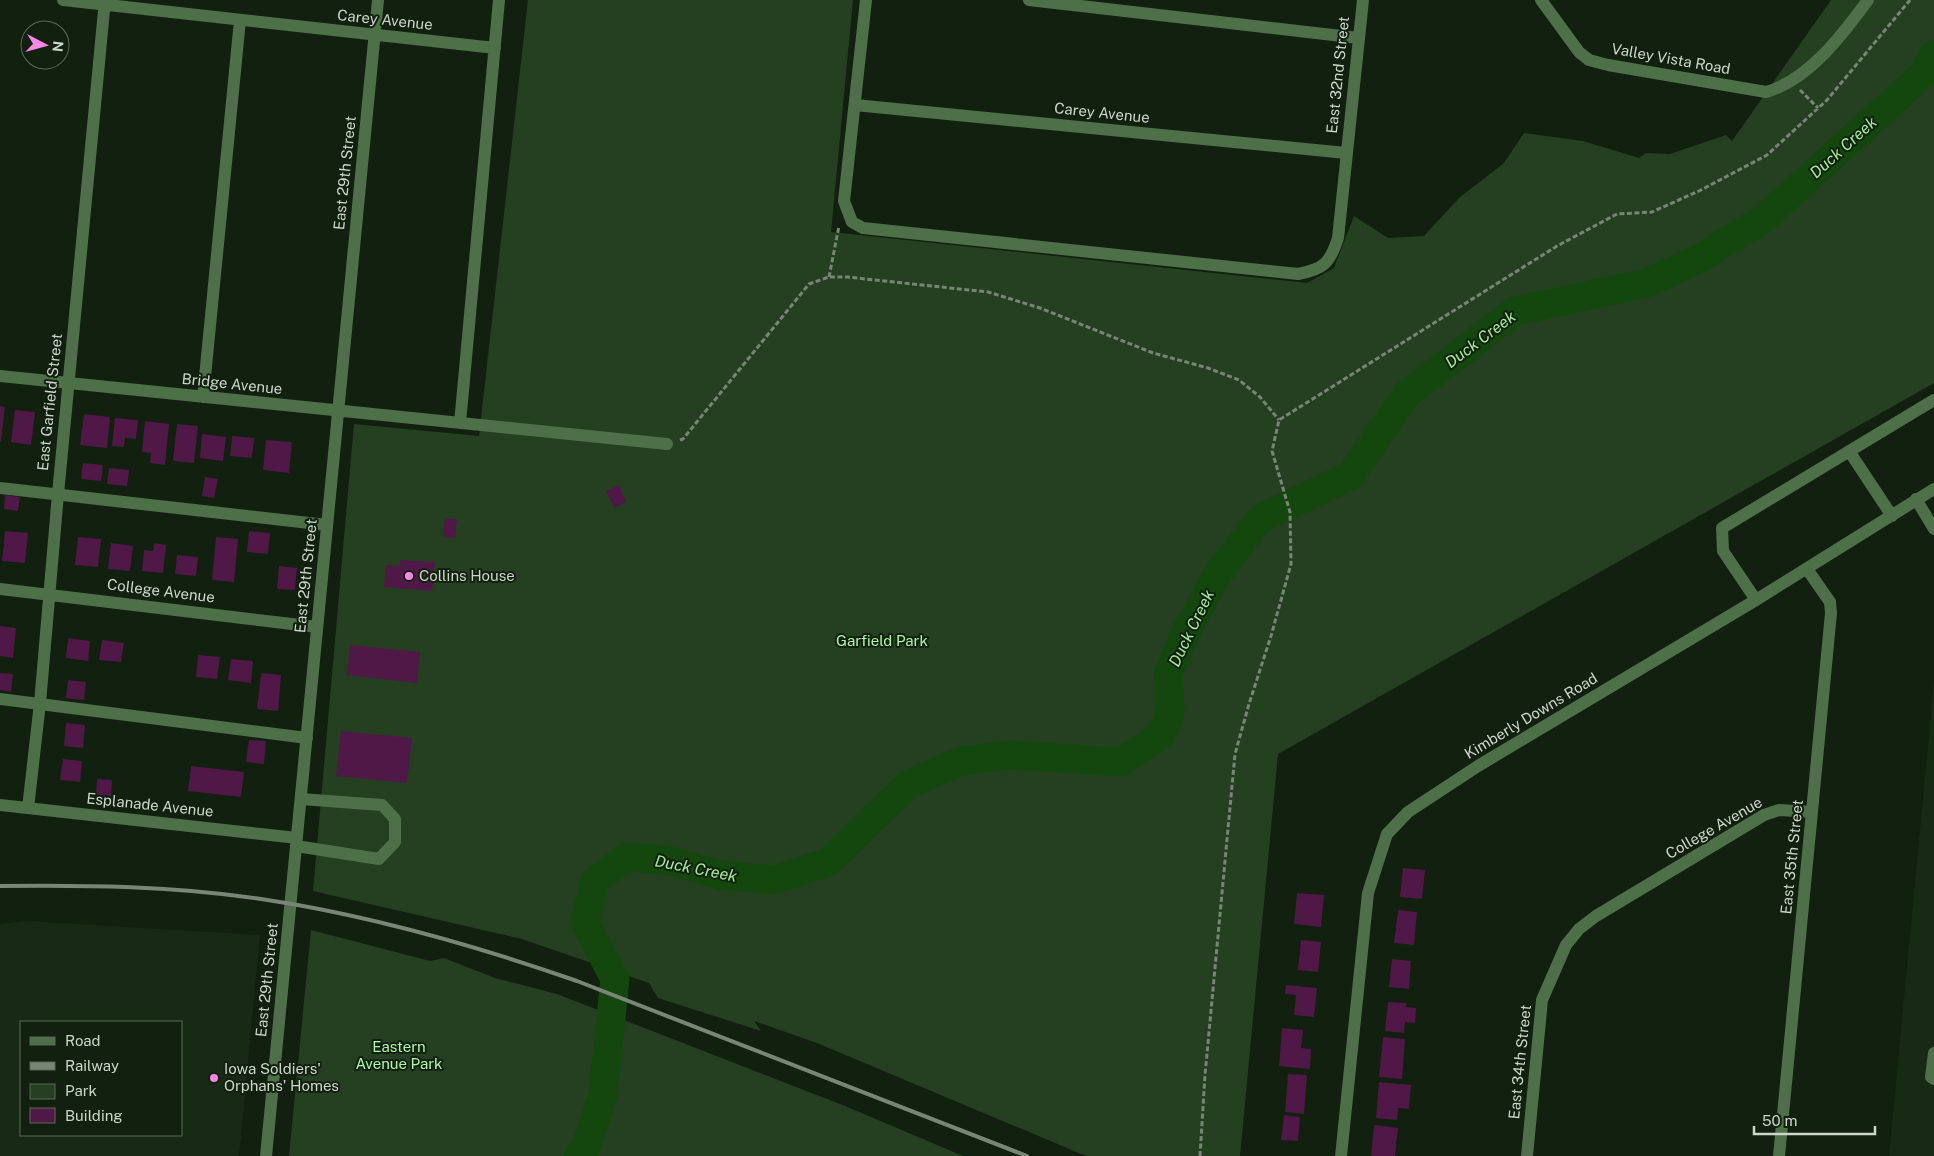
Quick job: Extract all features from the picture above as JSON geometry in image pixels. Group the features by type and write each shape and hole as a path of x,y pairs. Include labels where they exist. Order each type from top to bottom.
{"street":[{"name":"Carey Avenue","path":"63,0 105,2 240,20 495,48"},
{"name":"East 29th Street","path":"266,1156 378,0"},
{"path":"460,423 499,0"},
{"path":"844,201 866,0"},
{"path":"1029,0 1359,38"},
{"name":"East 32nd Street","path":"844,201 852,222 863,228 1298,274 1315,271 1333,254 1338,238 1363,0"},
{"name":"Valley Vista Road","path":"1541,0 1579,52 1589,60 1608,65 1766,92 1780,88 1816,61 1837,42 1868,0"},
{"name":"East Garfield Street","path":"28,808 40,703 68,383 105,2"},
{"path":"203,397 240,20"},
{"name":"Carey Avenue","path":"854,105 1346,153"},
{"name":"Bridge Avenue","path":"0,376 667,444"},
{"path":"1756,600 1723,552 1722,528 1934,400"},
{"path":"1849,451 1892,516"},
{"path":"0,488 327,525"},
{"name":"Kimberly Downs Road","path":"1341,1156 1368,893 1387,834 1408,812 1478,766 1756,600 1934,489"},
{"path":"1916,499 1934,529"},
{"name":"East 35th Street","path":"1779,1156 1831,612 1830,602 1807,568"},
{"name":"College Avenue","path":"0,589 317,627"},
{"path":"0,699 307,738"},
{"name":"Esplanade Avenue","path":"0,805 297,842 379,859 395,842 394,819 382,805 301,799"},
{"name":"College Avenue","path":"1662,876 1764,815 1779,810 1812,812"},
{"name":"East 34th Street","path":"1527,1156 1542,1000 1566,945 1579,929 1596,916 1662,876"},
{"path":"1934,1053 1931,1077 1934,1079"}],"path":[{"path":"1200,1156 1205,1075 1235,754 1248,704 1271,636 1291,564 1292,532 1290,512 1276,470 1272,451 1280,420 1558,246 1617,214 1652,212 1701,190 1768,155 1818,108 1882,36 1910,0"},
{"path":"1790,81 1818,108"},
{"path":"829,277 844,201"},
{"path":"667,444 683,438 809,284 829,277 847,277 988,292 1040,308 1153,353 1208,368 1239,380 1260,397 1280,420"}],"shaded area":[{"path":"1934,683 1934,1156 1889,1156"},
{"name":"Iowa Soldiers' Orphans' Homes","path":"27,921 260,935 239,1156 0,1156 0,924"}],"green space":[{"name":"Garfield Park","path":"528,0 853,0 831,232 1307,283 1334,268 1354,216 1388,238 1424,236 1460,197 1504,163 1524,133 1583,141 1639,158 1646,153 1670,154 1726,135 1732,141 1831,0 1934,0 1934,383 1278,754 1240,1156 1086,1156 817,1043 754,1021 761,1031 658,998 649,983 522,939 313,891 354,424 479,436"},
{"name":"Eastern Avenue Park","path":"311,930 430,961 444,958 495,978 557,994 845,1106 963,1156 289,1156"}],"building":[{"path":"0,406 5,407 1,441 0,441"},
{"path":"15,410 35,412 31,445 11,442"},
{"path":"84,414 110,417 107,448 80,445"},
{"path":"115,418 138,420 136,439 125,438 124,447 112,446"},
{"path":"145,421 169,424 165,465 150,463 151,453 142,452"},
{"path":"177,424 198,426 194,463 173,461"},
{"path":"202,434 226,437 223,461 200,458"},
{"path":"232,436 254,438 252,458 230,456"},
{"path":"266,440 292,442 289,473 263,470"},
{"path":"83,463 103,465 101,481 81,479"},
{"path":"109,468 129,470 127,486 107,484"},
{"path":"205,477 218,479 214,498 202,496"},
{"path":"619,485 626,502 614,508 606,491"},
{"path":"5,495 20,497 18,511 4,509"},
{"path":"445,518 457,519 455,538 443,537"},
{"path":"5,531 28,533 25,563 2,561"},
{"path":"249,531 270,533 268,554 247,552"},
{"path":"78,537 101,539 98,567 75,565"},
{"path":"216,537 238,539 234,582 212,580"},
{"path":"111,543 133,546 130,571 108,569"},
{"path":"154,543 166,545 163,573 142,571 144,550 153,551"},
{"path":"177,555 198,557 196,576 175,574"},
{"name":"Collins House","path":"400,560 435,562 432,591 384,587 386,565 400,566"},
{"path":"279,566 297,568 295,590 277,589"},
{"path":"0,626 16,628 13,658 0,656"},
{"path":"68,638 90,641 88,661 66,658"},
{"path":"102,640 124,643 121,662 99,660"},
{"path":"350,645 420,652 417,683 347,675"},
{"path":"198,655 220,657 217,679 196,677"},
{"path":"231,659 253,661 251,683 228,680"},
{"path":"0,673 13,674 11,692 0,690"},
{"path":"261,673 281,675 278,711 257,709"},
{"path":"68,680 86,682 84,700 66,698"},
{"path":"66,723 85,725 83,748 64,746"},
{"path":"341,731 412,738 407,783 336,776"},
{"path":"249,740 266,741 264,764 246,762"},
{"path":"63,759 82,761 80,782 60,780"},
{"path":"191,766 244,772 241,797 188,791"},
{"path":"97,779 112,780 111,796 96,795"},
{"path":"1403,868 1425,870 1422,899 1400,897"},
{"path":"1297,893 1324,895 1321,927 1294,924"},
{"path":"1398,910 1417,912 1414,945 1394,943"},
{"path":"1301,940 1321,942 1318,972 1298,970"},
{"path":"1392,959 1411,961 1409,989 1389,987"},
{"path":"1286,985 1317,988 1314,1017 1294,1015 1296,995 1285,994"},
{"path":"1388,1002 1406,1003 1406,1007 1416,1008 1415,1023 1405,1022 1404,1033 1385,1031"},
{"path":"1282,1028 1303,1030 1301,1048 1311,1049 1310,1069 1279,1066"},
{"path":"1383,1037 1405,1039 1402,1079 1379,1077"},
{"path":"1288,1074 1307,1075 1304,1114 1285,1112"},
{"path":"1379,1082 1411,1085 1409,1109 1398,1108 1397,1120 1376,1118"},
{"path":"1284,1115 1300,1117 1298,1141 1281,1140"},
{"path":"1374,1125 1398,1128 1395,1156 1371,1156"}],"waterway":[{"name":"Duck Creek","path":"578,1156 586,1148 603,1094 615,979 585,922 595,881 627,857 666,860 720,875 774,880 828,862 909,784 961,761 1010,755 1122,762 1163,733 1170,713 1168,675 1185,634 1217,575 1260,519 1351,475 1407,394 1515,311 1646,283 1700,258 1763,219 1920,77 1934,55"}],"railway":[{"path":"0,886 131,887 196,891 301,906 421,932 577,981 1027,1156"}],"place":[{"name":"Collins House","path":"409,576"},
{"name":"Iowa Soldiers' Orphans' Homes","path":"214,1078"}]}
